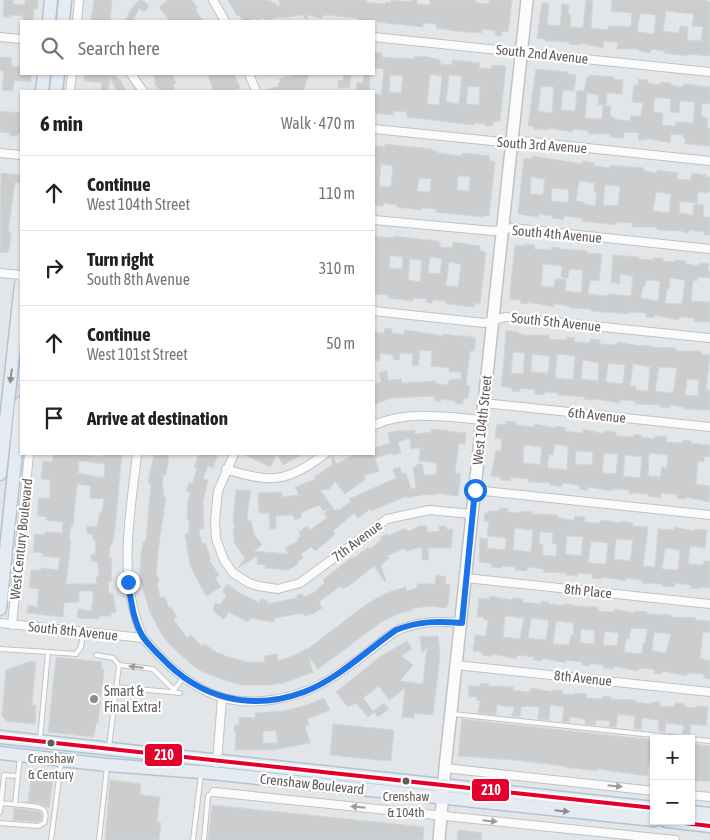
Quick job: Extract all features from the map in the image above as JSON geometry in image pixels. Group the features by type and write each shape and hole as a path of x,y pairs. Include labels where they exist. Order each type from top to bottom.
{"main road":[{"path":"49,20 51,0"},
{"path":"63,20 65,0"},
{"path":"42,90 44,75"},
{"path":"56,90 58,75"},
{"name":"West Century Boulevard","path":"0,474 4,394 20,290"},
{"name":"West Century Boulevard","path":"0,609 20,414"},
{"name":"Crenshaw Boulevard","path":"0,737 109,749 216,767 444,792 650,819"},
{"name":"Crenshaw Boulevard","path":"0,753 61,761 201,772 216,767"},
{"name":"Crenshaw Boulevard","path":"444,792 650,808"},
{"path":"695,812 710,814"},
{"path":"695,824 710,826"}],"street":[{"path":"77,20 79,0"},
{"path":"213,0 224,20"},
{"name":"West 104th Street","path":"439,840 445,768 462,623 527,0"},
{"path":"0,37 20,39"},
{"name":"South 2nd Avenue","path":"375,37 710,72"},
{"path":"70,90 72,75"},
{"path":"132,75 142,90"},
{"path":"249,75 256,90"},
{"name":"South 3rd Avenue","path":"375,129 502,142 512,140 710,161"},
{"path":"0,153 20,155"},
{"name":"South 4th Avenue","path":"375,220 493,231 512,228 710,249"},
{"path":"0,273 20,275"},
{"name":"South 5th Avenue","path":"375,311 484,323 504,317 710,338"},
{"name":"6th Avenue","path":"484,403 710,427"},
{"path":"375,425 411,416 482,420"},
{"name":"West Century Boulevard","path":"12,625 29,455"},
{"path":"137,455 127,562 128,582 136,621 143,638 165,661 184,677 206,691 222,698 254,701 272,700 304,692 322,684 396,630 408,625 439,621 462,623"},
{"path":"233,455 226,469 244,475 275,479 290,475 312,464 324,455"},
{"name":"7th Avenue","path":"226,469 216,501 216,539 218,548 228,568 235,574 249,583 278,589 300,583 387,518 429,510 472,514"},
{"path":"475,490 710,515"},
{"name":"8th Place","path":"466,578 710,604"},
{"name":"South 8th Avenue","path":"0,624 143,638"},
{"name":"8th Avenue","path":"456,665 710,692"},
{"path":"216,767 222,698"},
{"path":"445,768 650,791"},
{"name":"Crenshaw Boulevard","path":"214,792 675,840"},
{"path":"695,795 710,797"}],"lane":[{"path":"0,649 76,654 81,647 83,632"},
{"path":"40,742 48,652"},
{"path":"96,655 113,658 119,664 153,669 174,690 184,677"},
{"path":"153,669 165,661"},
{"path":"109,749 119,664"},
{"path":"116,687 180,693"},
{"path":"451,714 653,735"},
{"path":"695,739 710,741"},
{"path":"15,804 20,756"},
{"path":"52,840 61,761"},
{"path":"99,840 107,765"},
{"path":"194,840 201,772"},
{"path":"0,812 4,775 18,776"},
{"path":"204,840 208,796 214,792"},
{"path":"0,823 38,826 44,823 46,816 42,808 1,803"}],"building":[{"path":"4,0 13,0 13,4 25,5 25,0 38,0 37,9 34,9 33,20 23,20 23,16 10,15 10,17 3,17"},
{"path":"94,0 112,0 110,20 91,20"},
{"path":"139,0 142,0 149,6 144,12 139,8 133,20 126,20 131,9"},
{"path":"168,0 192,0 198,8 195,9 202,20 169,20 159,7"},
{"path":"228,0 269,0 280,7 279,0 367,0 366,2 385,4 385,2 391,3 391,0 411,2 411,0 417,0 417,4 430,5 430,0 476,0 476,3 489,4 489,0 512,0 508,32 502,31 501,36 495,35 496,31 482,29 482,33 455,31 436,28 437,24 423,23 423,27 325,15 321,18 307,15 307,20 302,15 265,20 264,18 256,20 255,18 242,20 239,15 237,16"},
{"path":"586,0 593,0 591,28 608,30 608,26 631,27 632,13 611,11 612,0 704,0 710,2 710,56 688,54 688,56 664,53 665,51 651,49 650,53 639,51 639,49 617,49 618,42 604,41 603,48 580,43 580,45 569,44 569,42 545,41 545,39 537,38 542,3 549,3 547,25 560,26 562,4 569,5 568,14 571,15 570,27 583,28","holes":["666,11 694,14 692,26 703,27 701,41 687,40 688,27 680,26 679,33 663,31","640,13 656,15 654,34 637,32"]},
{"path":"375,52 382,53 382,57 414,59 414,56 428,57 440,60 440,64 452,65 452,60 480,63 479,68 491,69 492,65 506,66 500,121 493,122 493,126 485,126 486,124 474,123 473,125 407,117 407,112 394,111 393,115 375,113 375,94 381,95 384,69 375,68","holes":["430,74 442,76 439,105 427,104","390,75 403,76 401,93 389,92","449,75 462,76 459,104 446,102","468,86 480,87 479,105 466,104"]},
{"path":"0,57 12,58 11,66 20,67 20,75 31,75 31,82 14,80 13,91 2,90 4,71 0,70"},
{"path":"536,69 568,72 568,74 576,75 574,91 563,90 561,110 575,111 577,91 584,91 587,77 590,75 614,77 614,79 623,80 622,94 607,93 606,105 598,105 599,95 587,93 585,118 602,119 603,106 611,106 610,116 614,117 614,119 627,121 630,120 631,116 641,116 643,103 632,102 634,85 638,85 638,79 648,80 647,83 660,85 661,82 683,87 684,84 710,87 710,104 702,103 701,116 708,119 707,128 710,128 710,146 685,144 683,135 671,134 670,143 647,138 647,140 638,140 639,133 624,132 624,138 610,137 610,134 588,134 588,131 573,129 573,132 548,128 547,130 534,129 534,126 528,126","holes":["541,86 554,87 552,113 538,111","655,97 671,99 670,112 679,113 680,101 695,102 693,123 676,122 675,126 662,125 663,113 653,112"]},
{"path":"85,75 114,75 120,80 125,90 116,90 110,77 108,90 101,90 102,83 84,81"},
{"path":"153,75 172,75 176,83 173,85 174,89 160,90 154,82 156,81"},
{"path":"208,75 234,75 240,88 236,90 213,90"},
{"path":"293,75 309,75 303,90 266,90 279,86 279,79"},
{"path":"344,75 351,75 350,87 338,88 338,81 343,80"},
{"path":"364,75 370,75 369,90 356,90 357,82 363,83"},
{"path":"0,111 20,113 20,134 10,136 10,133 0,132"},
{"path":"385,144 432,149 432,151 438,151 438,153 462,156 462,153 490,156 489,160 495,162 489,216 436,212 436,209 422,208 421,210 397,207 397,205 384,203 383,206 375,205 375,146 385,147","holes":["381,164 393,166 391,187 379,186","458,176 470,177 469,191 457,190","419,178 431,179 430,192 417,191"]},
{"path":"533,156 582,164 583,161 594,163 594,166 610,168 610,165 644,168 644,171 657,173 657,170 678,173 677,179 691,180 692,173 706,175 705,177 710,177 710,192 698,192 697,203 680,201 679,213 693,215 694,204 704,205 703,217 710,217 710,235 704,235 704,232 689,230 689,233 658,230 656,227 632,227 632,223 617,222 616,225 582,221 583,218 564,216 564,220 538,214 538,217 518,214 524,158 532,159","holes":["531,177 545,179 543,195 530,194","579,181 595,183 594,192 597,192 595,206 576,201","605,185 620,186 618,206 603,205","552,188 569,190 568,203 551,201","656,192 671,194 669,213 653,211"]},
{"path":"1,173 20,175 20,183 15,182 8,232 11,232 9,251 7,253 0,252"},
{"path":"375,236 394,238 394,236 437,241 440,242 440,247 452,248 453,242 480,246 480,250 486,253 480,304 474,303 474,307 446,304 446,301 433,300 432,303 426,302 427,299 413,298 413,301 388,298 388,295 375,294","holes":["390,255 403,257 402,269 389,268","430,257 442,259 440,274 428,273","410,259 422,260 420,282 408,280","449,262 461,264 458,287 446,286"]},
{"path":"525,244 535,245 534,249 552,250 552,247 602,254 599,281 590,280 588,294 607,296 608,294 631,296 633,276 620,274 620,284 611,282 613,255 654,260 654,258 663,258 663,261 686,261 686,264 699,266 699,263 709,264 710,278 698,277 697,281 693,280 691,301 710,302 710,322 694,322 694,318 679,317 679,320 654,315 654,318 646,317 644,313 629,312 628,314 591,311 591,309 570,308 570,306 554,304 554,307 528,302 528,304 520,303 521,300 510,299 515,245 524,246","holes":["543,264 562,266 561,277 568,278 569,269 583,270 581,293 565,291 566,279 555,279 554,287 541,286","670,278 685,280 682,304 665,303 667,289 669,289","646,280 660,281 658,301 641,298 643,286 645,286"]},
{"path":"385,328 392,329 392,333 404,335 404,330 443,336 443,334 468,337 469,335 476,339 474,351 470,351 466,385 470,386 468,398 463,399 463,404 441,399 441,401 434,401 435,396 391,398 375,404 375,384 381,382 379,373 387,371 388,380 401,379 402,383 436,381 435,383 448,385 449,380 461,379 461,372 449,372 450,368 431,366 432,351 420,350 418,366 412,365 413,354 400,353 399,360 393,359 393,355 380,353 380,361 375,360 375,332 384,333"},
{"path":"506,330 525,335 550,335 549,339 567,340 567,337 575,338 574,342 590,343 590,339 600,340 600,344 617,345 619,342 640,346 676,348 676,351 701,351 701,354 710,355 706,390 710,390 710,410 683,409 684,407 670,405 670,408 660,407 660,405 635,404 635,401 620,400 620,403 584,399 585,397 558,395 558,393 545,392 544,395 534,394 535,390 520,388 520,392 512,391 512,388 501,386","holes":["513,352 525,353 523,374 511,373","532,354 550,356 548,373 531,372","557,354 575,356 573,380 555,378","583,360 599,363 598,381 581,379","608,363 625,365 623,384 606,382","633,364 650,367 648,391 636,390 636,386 630,386","659,367 677,368 673,393 655,391","687,379 699,380 698,396 685,395"]},
{"path":"506,421 516,422 516,425 533,427 535,424 555,428 556,426 566,428 565,431 579,433 583,432 583,429 604,434 604,431 616,432 616,436 633,437 635,434 654,439 655,436 667,437 666,442 682,443 683,440 710,445 710,457 704,456 704,462 698,461 696,484 710,486 709,502 686,497 686,499 677,498 678,495 674,494 661,493 661,498 648,496 649,494 629,493 629,490 613,489 612,491 588,487 587,490 579,489 580,486 578,485 562,483 562,487 550,485 550,483 528,482 529,479 511,477 510,481 500,480 501,477 491,476 496,450 501,451 502,439 495,438 497,424 506,425","holes":["555,444 568,446 567,470 547,468 549,454 553,455","524,445 542,447 540,465 523,463","576,451 593,452 592,465 575,464","604,453 618,454 616,474 602,473","649,453 668,455 667,468 662,467 660,477 648,476","625,455 642,457 640,478 623,476"]},
{"path":"431,429 466,433 465,444 459,443 455,473 461,474 458,496 436,493 436,495 426,494 407,498 407,496 371,511 370,509 358,518 354,513 333,531 335,534 329,540 315,551 311,547 301,554 303,558 297,562 298,564 288,570 265,568 265,565 257,564 257,556 238,568 245,558 235,544 233,529 235,529 233,520 236,490 251,490 247,514 248,521 251,521 254,534 262,545 254,551 288,554 285,548 298,541 297,539 301,536 299,532 307,526 310,530 327,518 324,513 332,507 323,511 319,505 301,513 302,517 295,520 293,515 276,516 276,529 270,529 269,513 259,513 258,493 282,492 282,497 299,495 295,487 316,479 314,477 332,465 332,455 337,464 350,455 374,456 375,448 390,443 388,433 401,430 415,430 415,434 431,432","holes":["410,438 411,449 420,448 419,461 436,463 437,474 424,475 422,464 416,465 413,468 416,488 411,489 406,473 402,474 400,467 393,469 396,478 349,499 351,502 335,511 320,490 330,489 335,481 345,494 366,479 363,476 379,471 375,458 392,453 393,455 401,453 398,442"]},
{"path":"54,455 102,457 102,455 122,455 115,528 112,545 110,545 109,558 112,558 111,582 108,582 109,594 113,594 116,612 111,613 111,616 99,616 99,619 77,618 78,609 92,611 93,591 79,591 79,602 64,603 63,617 27,613 28,605 37,607 39,589 29,588 31,570 41,571 41,568 58,570 60,558 42,556 43,553 33,552 35,534 45,535 45,532 62,533 63,522 46,520 47,517 37,516 39,498 49,498 50,495 50,480 41,479 43,461 52,462","holes":["79,461 105,464 104,478 78,473","77,484 91,486 90,498 104,499 97,527 87,526 87,534 93,534 93,540 96,540 95,555 91,554 91,561 98,562 99,577 96,577 97,584 66,584 71,541 69,541 71,526 73,526"]},
{"path":"154,455 169,455 166,475 163,475 163,497 166,497 156,576 158,576 159,582 157,583 160,598 165,597 169,608 171,607 177,617 173,619 187,638 191,635 202,646 204,644 219,654 247,662 265,662 264,656 277,654 278,661 295,655 309,648 368,603 389,592 406,587 407,591 417,588 417,584 435,584 436,575 446,577 445,584 450,585 448,605 446,608 431,606 412,608 413,610 398,614 380,623 318,669 308,656 313,672 284,683 243,685 203,672 192,665 162,635 150,612 143,590 140,576 141,553 143,543 146,540 151,483 148,483"},
{"path":"199,455 218,455 213,468 208,466 203,479 208,480 203,502 204,529 199,529 202,544 205,543 211,559 209,560 219,575 215,578 221,587 206,596 190,566 185,534 189,533 189,520 187,520 190,492 186,491 189,483 193,483 197,468 194,467"},
{"path":"245,455 276,455 270,467"},
{"path":"278,455 301,455 283,465"},
{"path":"499,508 508,509 507,512 520,513 520,511 533,512 532,514 558,515 558,518 574,520 575,516 585,517 584,522 600,523 601,520 621,523 621,521 633,523 633,526 648,527 643,566 655,567 658,529 674,530 674,527 694,531 694,529 707,530 705,548 690,546 688,564 703,565 704,561 710,561 710,588 690,588 691,585 675,583 674,587 662,586 662,584 642,583 642,580 626,578 626,581 602,577 602,579 592,578 592,574 578,573 578,576 566,575 566,573 543,572 543,569 527,567 527,571 515,570 515,567 491,567 492,564 479,562 480,538 488,539 487,548 505,550 506,538 487,536 489,522 484,521 485,513 488,513 488,511 499,511","holes":["515,528 533,530 531,552 513,550","540,532 553,533 552,543 557,544 556,556 542,555 543,544 539,544","567,536 583,537 581,556 565,554","616,539 633,540 630,561 614,559","591,541 608,543 606,564 588,563","665,548 680,550 678,570 662,569"]},
{"path":"419,526 427,526 427,532 439,531 439,526 453,529 451,548 428,548 429,560 422,560 422,547 406,551 405,548 387,556 389,558 381,565 385,582 374,566 349,586 342,589 340,586 319,602 322,608 313,614 305,616 303,613 275,618 274,622 250,618 248,622 229,612 224,619 213,611 215,603 220,605 227,595 222,592 227,584 242,595 260,603 260,599 268,601 267,604 297,598 296,596 302,593 304,597 317,591 325,583 323,580 352,557 353,559 368,547 370,549 381,540 380,537 387,534 388,536 406,528 407,531 410,531"},
{"path":"490,596 512,600 513,598 523,599 522,602 541,604 541,601 564,606 564,604 598,607 598,611 614,612 615,609 710,621 710,632 703,632 700,658 705,659 705,661 710,660 710,679 704,678 702,674 687,673 687,676 663,671 662,674 654,673 655,670 651,669 639,668 638,671 614,666 613,669 604,668 603,665 590,663 590,666 582,665 582,662 566,660 566,663 542,658 542,661 534,660 534,657 517,655 516,659 492,654 492,656 482,655 482,652 473,651 475,635 486,636 488,620 483,620 484,617 477,617 479,598 489,599","holes":["505,616 524,618 520,639 503,637","531,618 549,620 546,640 528,638","556,621 574,623 573,635 571,635 569,645 553,644","631,628 647,629 642,654 624,652 626,639 629,639","581,629 595,630 594,644 580,643","605,631 619,633 617,646 603,645","654,632 671,634 666,653 652,651"]},
{"path":"438,636 440,656 433,715 414,713 414,718 402,717 405,688 389,700 379,686 363,698 373,711 384,703 389,709 378,717 374,712 368,717 356,703 348,707 336,692 381,656 407,641 412,649 401,656 413,665 400,681 423,684 427,647 422,653 420,637"},
{"path":"56,657 102,662 101,669 104,669 98,723 96,723 94,737 48,732"},
{"path":"31,661 36,662 32,705 36,705 35,724 6,721 2,715 6,670"},
{"path":"481,683 489,684 489,686 514,687 513,690 528,692 531,688 552,692 553,690 563,691 562,694 587,694 586,698 602,699 603,696 611,697 611,699 635,700 635,702 652,704 652,702 660,702 659,706 674,707 675,703 685,704 684,707 708,707 706,726 691,724 690,734 682,734 684,725 666,723 665,732 658,731 659,720 642,718 641,730 634,729 635,716 618,714 616,727 609,727 610,721 596,720 595,725 585,724 585,719 570,717 569,722 562,722 564,707 550,705 549,720 538,719 539,707 521,707 520,717 512,716 514,707 497,705 496,715 478,713 480,701 477,700 477,697 468,696 469,686 480,686"},
{"path":"324,698 330,710 307,719 309,725 305,726 310,743 273,750 235,750 236,732 234,732 235,725 239,725 239,717 255,718 255,713 285,711","holes":["263,731 276,731 278,743 263,743"]},
{"path":"462,719 650,740 650,761 647,776 514,760 458,756"},
{"path":"333,724 394,730 391,761 330,755"},
{"path":"695,744 710,746 710,781 695,781"},
{"path":"32,770 54,772 49,808 39,803 28,802"},
{"path":"110,780 141,784 140,795 160,797 157,822 161,823 159,840 105,840"},
{"path":"212,805 424,827 423,840 208,840"},
{"path":"14,808 39,811 42,815 41,820 38,822 13,820"},
{"path":"458,830 482,833 481,840 457,840"}],"transit line":[{"name":"210","path":"0,737 650,808"},
{"name":"210","path":"695,824 710,826"}],"place":[{"name":"Smart & Final Extra!","path":"94,699"},
{"name":"Crenshaw & Century","path":"51,743"},
{"name":"Crenshaw & 104th","path":"406,781"}],"route":[{"path":"128,582 136,621 143,638 171,668 189,681 222,698 254,701 289,697 322,684 396,630 408,625 424,622 462,623 475,490"}]}
